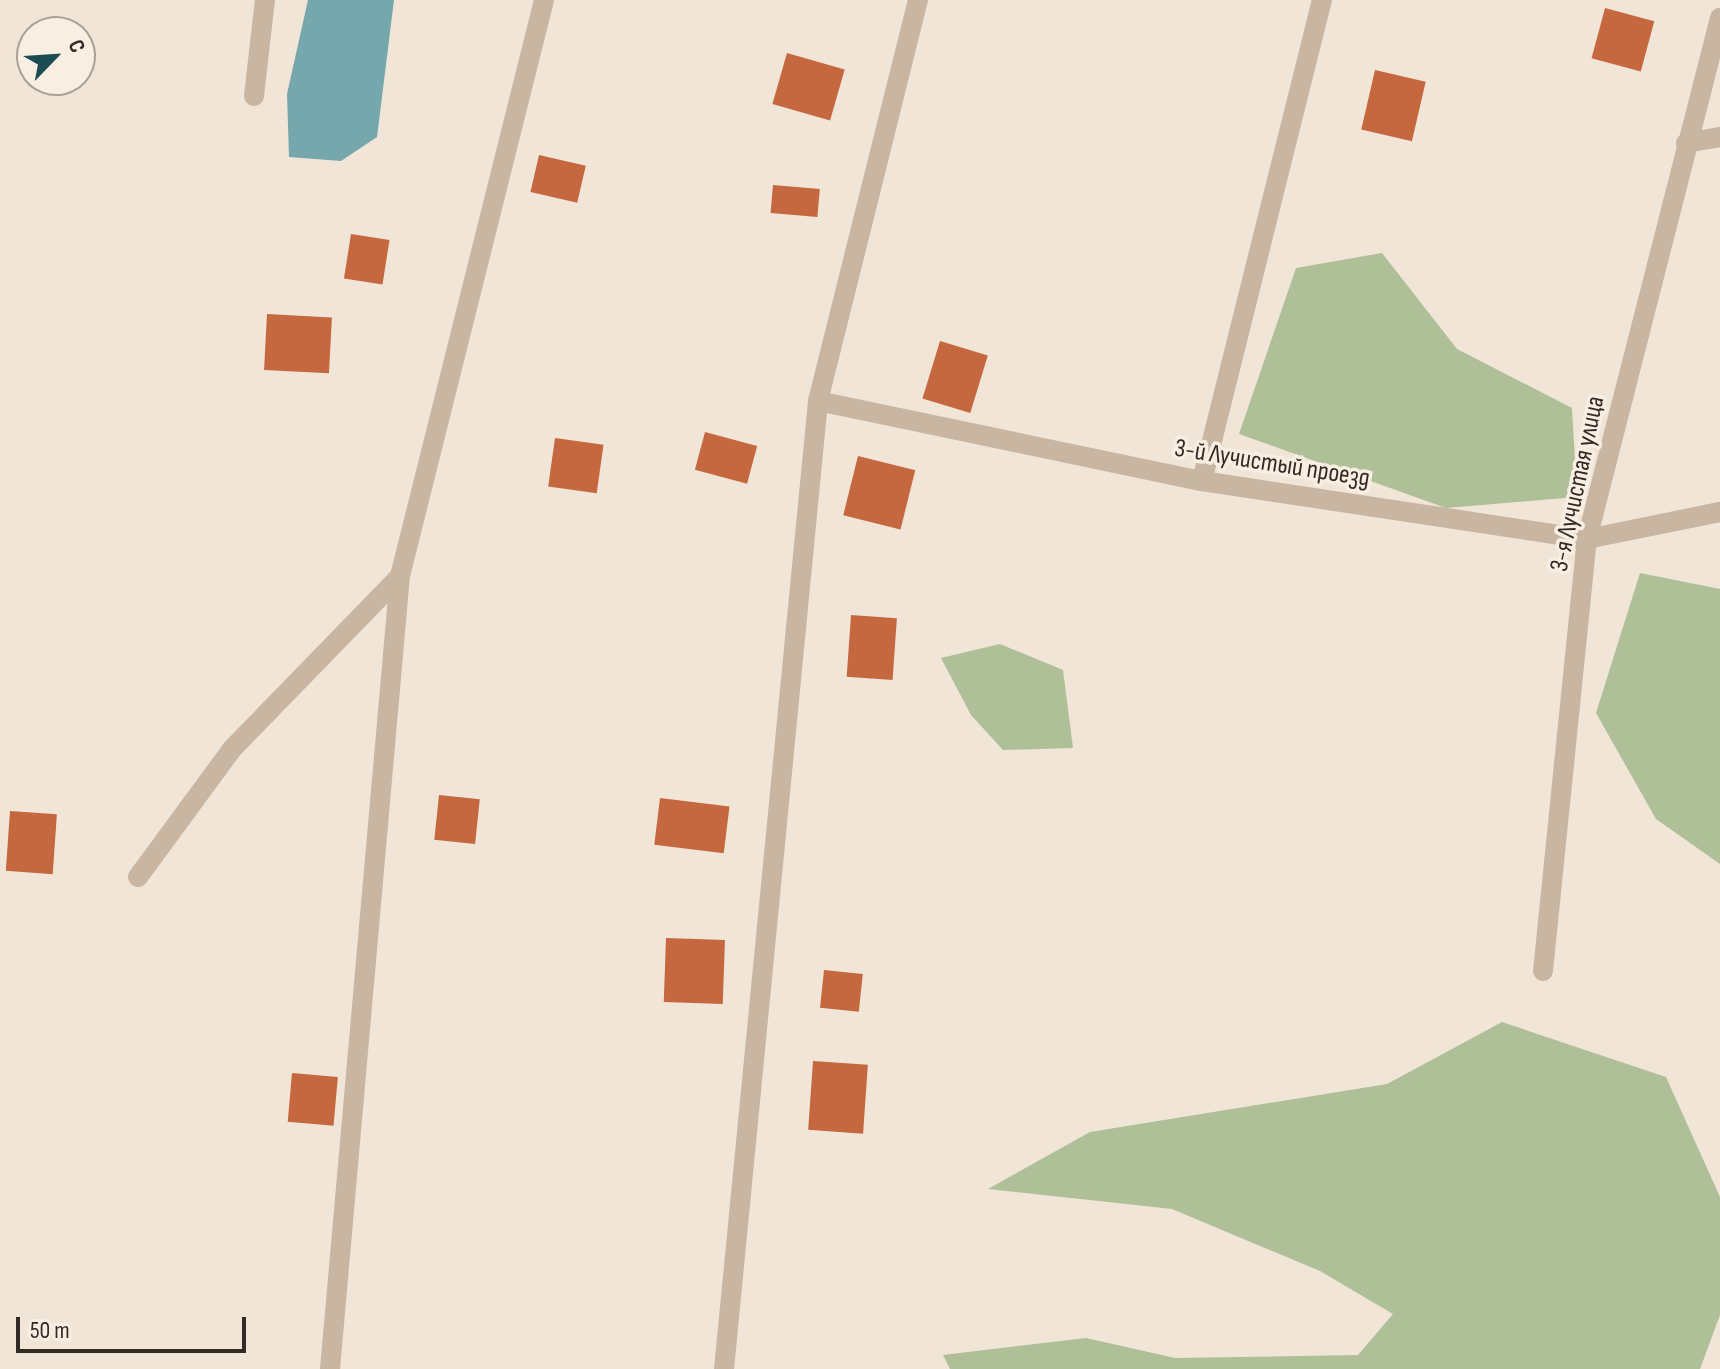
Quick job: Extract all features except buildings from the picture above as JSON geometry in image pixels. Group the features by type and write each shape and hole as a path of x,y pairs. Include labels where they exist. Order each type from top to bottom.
{"street":[{"path":"254,96 265,0"},
{"path":"330,1369 400,576 544,0"},
{"path":"724,1369 818,401 918,0"},
{"path":"1202,481 1322,0"},
{"name":"3-я Лучистая улица","path":"1543,971 1587,539 1720,18"},
{"path":"1686,143 1720,137"},
{"name":"3-й Лучистый проезд","path":"818,401 1202,481 1587,539 1720,512"},
{"path":"138,877 232,749 400,576"}],"green space":[{"path":"1382,253 1457,349 1572,408 1577,497 1446,508 1239,434 1296,268"},
{"path":"1640,573 1720,589 1720,864 1656,819 1596,713"},
{"path":"1000,644 1063,670 1073,748 1003,750 971,715 941,658"},
{"path":"1502,1022 1666,1077 1720,1197 1720,1315 1700,1369 950,1369 943,1355 1086,1338 1175,1358 1358,1355 1393,1314 1320,1271 1172,1209 988,1189 1090,1132 1387,1084"}],"water":[{"path":"308,0 394,0 377,137 341,161 289,157 287,94"}]}
